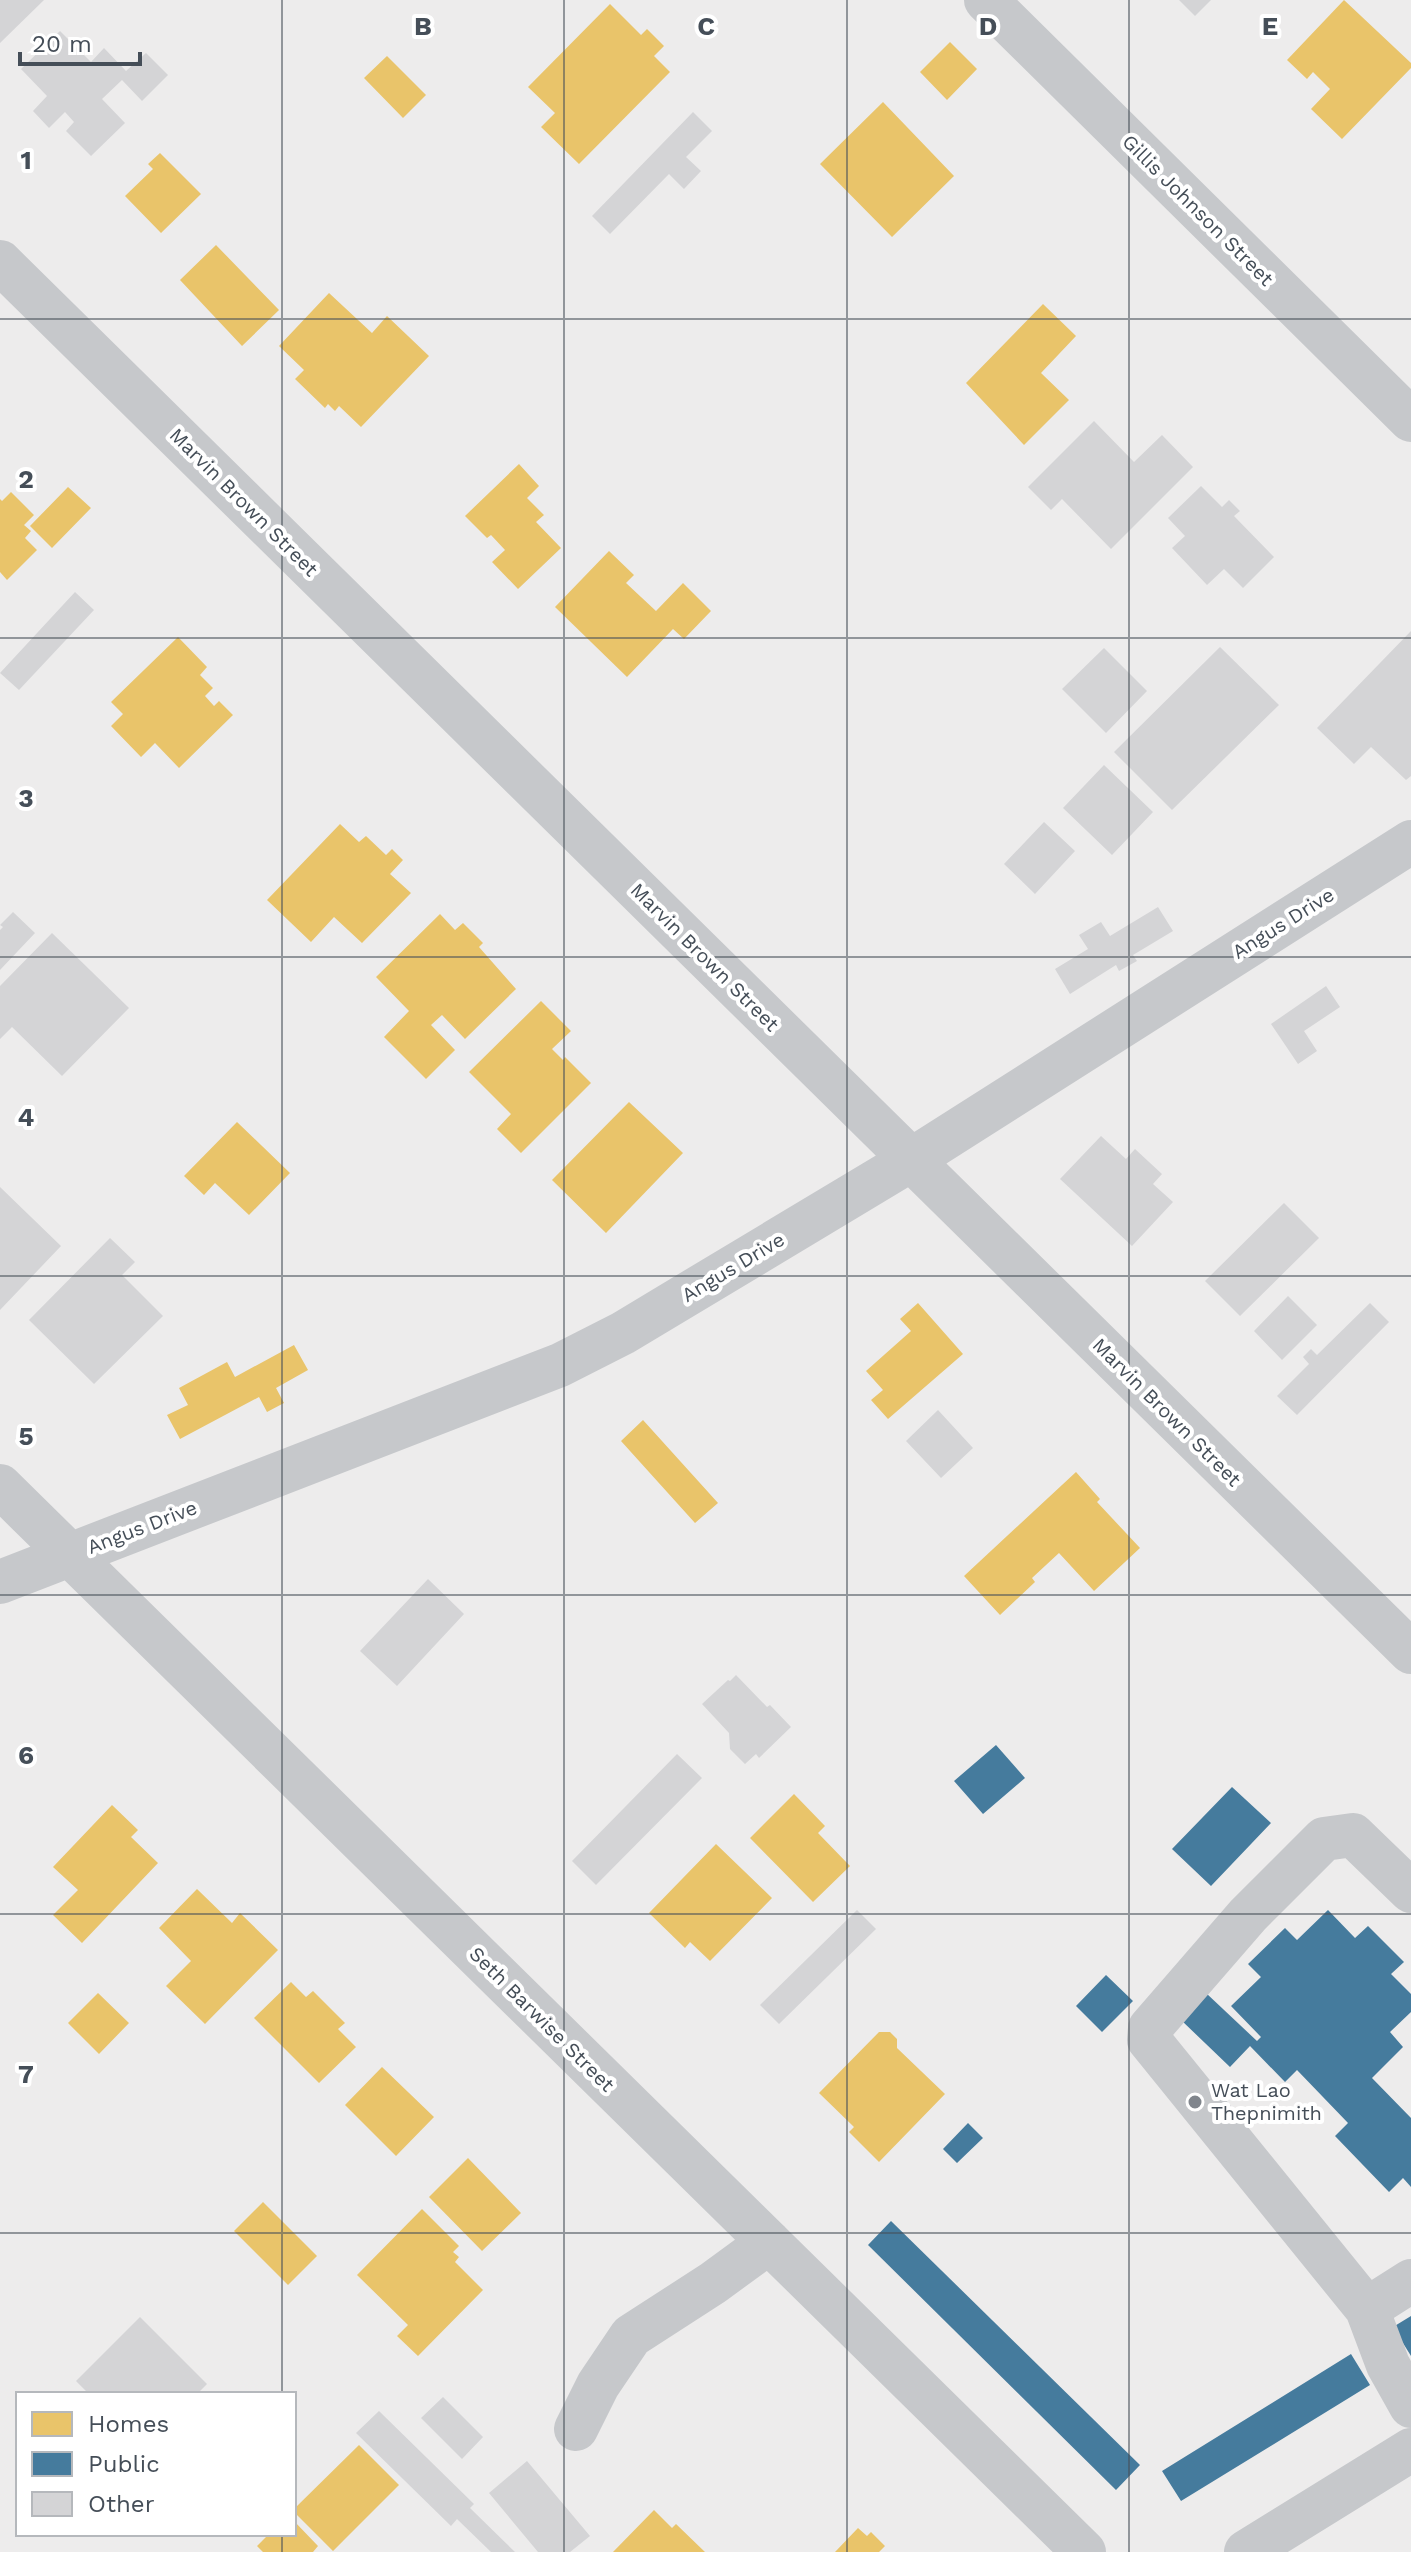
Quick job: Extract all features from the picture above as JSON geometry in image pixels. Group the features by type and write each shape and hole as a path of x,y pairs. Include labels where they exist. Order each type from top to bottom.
{"street":[{"name":"Gillis Johnson Street","path":"986,0 1411,420"},
{"name":"Marvin Brown Street","path":"0,262 1411,1652"},
{"name":"Angus Drive","path":"0,1582 560,1365 623,1333 911,1160 1411,842"},
{"name":"Seth Barwise Street","path":"0,1486 1084,2552"},
{"path":"1411,1891 1353,1835 1324,1839 1248,1915 1150,2028 1149,2040 1367,2309 1388,2365 1411,2406"},
{"path":"576,2429 598,2385 631,2336 769,2242"},
{"path":"1367,2309 1411,2281"},
{"path":"1246,2552 1411,2450"}],"building: Homes":[{"path":"1344,0 1411,63 1411,68 1342,139 1311,109 1330,89 1313,72 1307,79 1287,60"},
{"path":"610,4 641,35 647,29 664,46 654,56 670,72 579,164 541,127 555,113 528,87"},
{"path":"950,42 977,69 947,100 920,72"},
{"path":"387,56 426,95 403,118 364,78"},
{"path":"883,102 954,176 892,237 820,164"},
{"path":"160,153 201,194 161,233 125,196 153,169 148,164"},
{"path":"216,245 279,310 242,346 180,280"},
{"path":"329,293 372,333 387,316 429,356 361,427 339,406 335,411 328,404 325,408 295,379 304,370 279,346"},
{"path":"1043,304 1076,336 1041,373 1069,400 1024,445 966,383"},
{"path":"519,464 539,486 527,498 544,515 536,522 561,548 518,589 492,562 505,550 491,535 487,538 465,516"},
{"path":"68,487 91,508 52,548 30,526"},
{"path":"11,492 34,515 24,525 31,531 25,538 37,550 7,580 0,572 0,499 2,501"},
{"path":"609,551 634,575 626,583 656,611 683,583 711,611 684,639 673,629 627,677 555,607"},
{"path":"178,637 207,667 200,675 213,688 205,696 214,706 219,701 233,715 179,768 155,743 141,757 111,726 123,714 111,702"},
{"path":"340,824 359,842 366,836 386,855 392,849 403,860 390,874 411,893 362,943 334,917 311,942 267,900"},
{"path":"440,914 455,930 463,923 483,943 479,947 516,989 465,1039 442,1015 431,1025 455,1050 426,1079 384,1037 409,1011 376,977"},
{"path":"541,1001 571,1031 552,1049 563,1060 565,1057 591,1083 521,1153 497,1129 511,1114 469,1072"},
{"path":"629,1102 683,1153 606,1233 552,1180"},
{"path":"237,1122 290,1173 249,1215 215,1183 204,1195 184,1176"},
{"path":"918,1303 963,1354 888,1419 871,1400 883,1390 866,1371 911,1331 900,1319"},
{"path":"294,1345 308,1370 276,1388 284,1403 267,1412 259,1397 180,1439 167,1415 188,1405 179,1388 227,1362 235,1377"},
{"path":"643,1420 718,1503 695,1523 621,1441"},
{"path":"1076,1472 1100,1499 1097,1502 1140,1548 1094,1591 1059,1553 1032,1578 1035,1582 1000,1615 964,1576"},
{"path":"794,1794 825,1826 818,1833 850,1866 813,1902 750,1838"},
{"path":"112,1805 138,1830 131,1837 158,1863 82,1943 53,1915 78,1890 53,1867"},
{"path":"716,1844 772,1898 710,1961 690,1942 685,1948 649,1913"},
{"path":"197,1889 232,1923 240,1913 278,1950 205,2024 166,1986 191,1961 159,1928"},
{"path":"291,1982 306,1997 313,1991 345,2023 338,2029 356,2047 319,2083 254,2018"},
{"path":"98,1993 129,2023 99,2054 68,2023"},
{"path":"879,2032 890,2032 897,2039 897,2048 945,2094 879,2162 849,2132 854,2127 819,2093"},
{"path":"382,2067 434,2117 396,2156 345,2105"},
{"path":"468,2158 521,2213 482,2251 429,2197"},
{"path":"263,2202 317,2256 288,2285 234,2231"},
{"path":"422,2209 459,2246 453,2252 459,2257 455,2262 483,2290 418,2356 397,2336 408,2325 357,2275"},
{"path":"359,2445 399,2485 333,2551 296,2514 296,2507"},
{"path":"654,2510 672,2528 676,2524 705,2552 613,2552"},
{"path":"296,2523 318,2546 313,2552 263,2552 257,2546 267,2536 296,2536"},
{"path":"858,2528 867,2536 871,2532 885,2546 879,2552 835,2552"}],"building: Public":[{"path":"996,1745 1025,1778 983,1814 954,1781"},
{"path":"1232,1787 1271,1823 1211,1886 1172,1849"},
{"path":"1328,1910 1355,1938 1368,1926 1404,1962 1391,1974 1411,1994 1411,2012 1390,2032 1403,2047 1372,2078 1411,2118 1411,2187 1403,2178 1389,2192 1335,2136 1348,2123 1297,2070 1285,2082 1250,2046 1230,2067 1181,2020 1206,1993 1257,2041 1261,2037 1231,2006 1261,1977 1248,1964 1285,1928 1297,1940"},
{"path":"1106,1975 1133,2001 1102,2032 1076,2006"},
{"path":"968,2123 983,2138 957,2163 943,2149"},
{"path":"891,2221 1140,2465 1116,2490 868,2245"},
{"path":"1411,2316 1411,2356 1393,2327"},
{"path":"1351,2354 1370,2385 1181,2501 1162,2471"}],"building: Other":[{"path":"0,0 44,0 0,43"},
{"path":"1179,0 1211,0 1195,16"},
{"path":"60,31 91,62 104,48 126,71 146,53 168,75 142,101 122,80 102,99 125,123 91,156 66,131 74,122 65,112 49,128 33,111 47,96 21,69"},
{"path":"693,112 712,131 686,157 701,171 684,189 669,174 610,234 592,216"},
{"path":"1094,421 1134,462 1162,435 1193,467 1111,549 1062,499 1051,510 1028,487"},
{"path":"1201,486 1222,507 1229,500 1240,511 1234,516 1274,557 1243,588 1224,569 1207,585 1172,548 1185,536 1168,518"},
{"path":"75,592 94,610 19,690 0,673"},
{"path":"1411,631 1411,776 1406,780 1371,747 1354,764 1317,728"},
{"path":"1220,647 1279,705 1172,810 1114,752"},
{"path":"1104,648 1147,691 1106,733 1062,689"},
{"path":"1104,765 1153,812 1112,855 1063,808"},
{"path":"1044,822 1075,851 1035,894 1004,864"},
{"path":"1158,907 1173,931 1133,955 1137,961 1119,971 1116,965 1070,994 1055,969 1088,949 1079,935 1101,922 1110,936"},
{"path":"13,912 35,933 0,970 0,930 3,927 0,925"},
{"path":"52,933 129,1008 62,1076 12,1027 0,1039 0,986"},
{"path":"1326,986 1340,1007 1304,1031 1317,1051 1298,1064 1271,1024"},
{"path":"1101,1136 1126,1159 1135,1149 1162,1174 1153,1184 1173,1202 1132,1246 1060,1179"},
{"path":"0,1187 61,1246 0,1310"},
{"path":"1284,1203 1319,1238 1240,1316 1205,1281"},
{"path":"110,1238 135,1262 122,1275 163,1316 94,1384 29,1320"},
{"path":"1288,1296 1317,1325 1282,1360 1254,1331"},
{"path":"1370,1303 1389,1322 1297,1415 1277,1396 1309,1364 1303,1357 1311,1349 1317,1355"},
{"path":"938,1410 973,1448 941,1478 906,1441"},
{"path":"428,1579 464,1614 397,1686 360,1651"},
{"path":"736,1675 791,1727 759,1758 756,1754 745,1764 730,1749 729,1733 702,1704"},
{"path":"677,1754 702,1778 596,1885 572,1861"},
{"path":"857,1910 876,1929 779,2024 760,2005"},
{"path":"140,2317 207,2384 199,2392 87,2392 76,2381"},
{"path":"443,2397 483,2437 462,2459 421,2418"},
{"path":"379,2411 474,2504 470,2508 515,2552 491,2552 457,2519 451,2526 356,2433"},
{"path":"527,2461 590,2536 570,2552 538,2552 489,2493"}],"place":[{"name":"Wat Lao Thepnimith","path":"1195,2102"}]}
